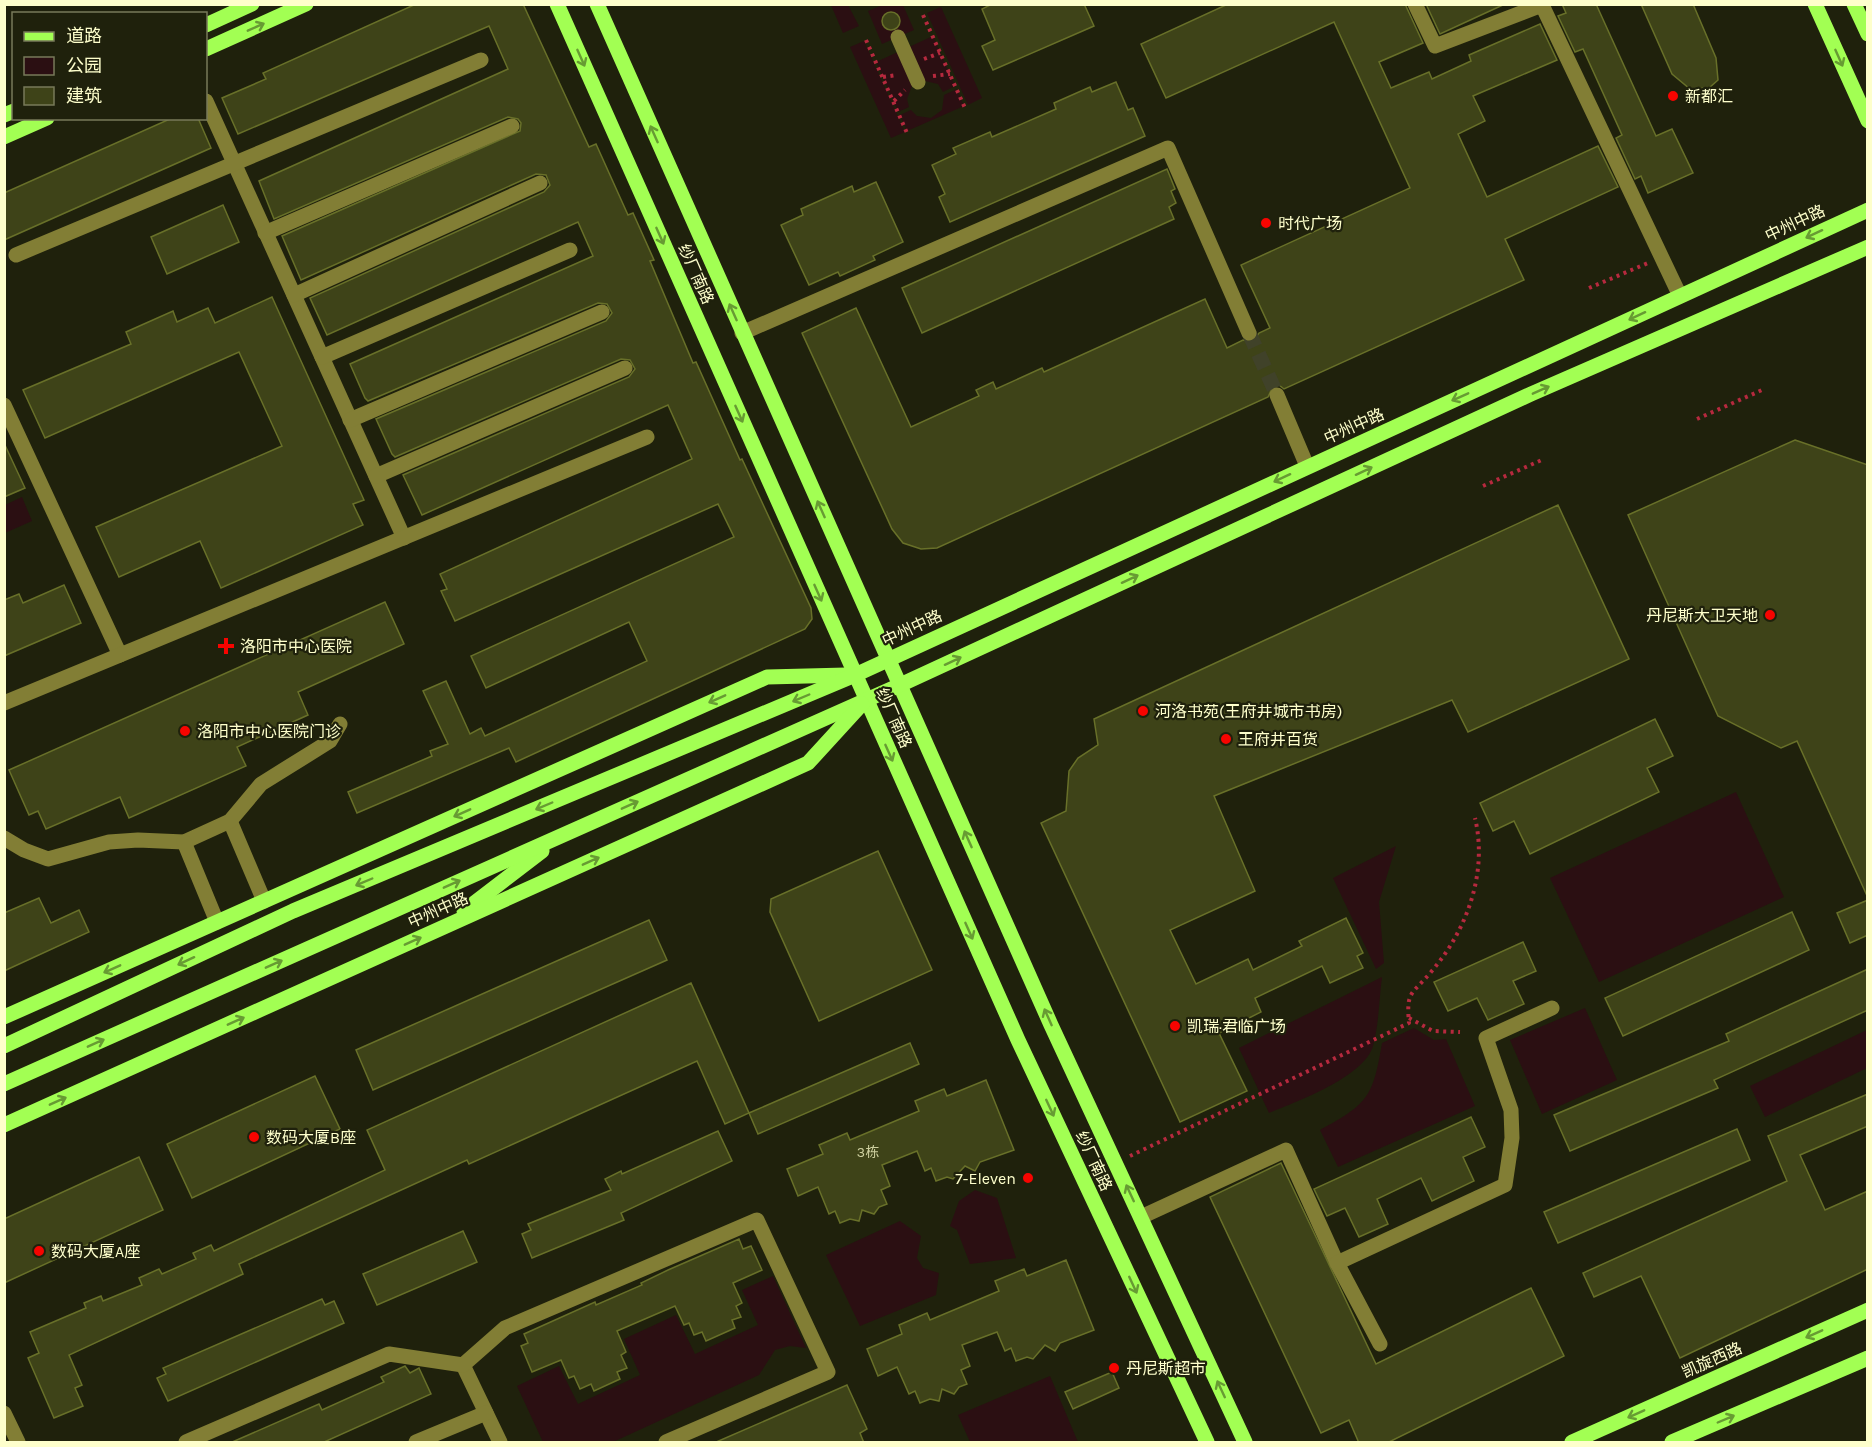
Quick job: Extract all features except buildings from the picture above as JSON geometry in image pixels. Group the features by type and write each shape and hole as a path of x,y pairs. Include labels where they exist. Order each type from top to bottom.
{"main road":[{"path":"207,25 252,4"},
{"path":"207,49 306,4"},
{"name":"纱厂南路","path":"557,4 1018,1040 1207,1443"},
{"name":"纱厂南路","path":"597,4 900,686 1245,1443"},
{"path":"1815,4 1868,121"},
{"path":"1854,4 1868,34"},
{"path":"4,137 42,120"},
{"name":"中州中路","path":"4,1046 293,911 855,675 1868,210"},
{"name":"中州中路","path":"4,1084 900,686 1531,394 1868,247"},
{"name":"中州中路","path":"4,1017 767,676 855,675"},
{"name":"中州中路","path":"4,1125 808,763 866,700"},
{"path":"442,928 562,835"},
{"name":"凯旋西路","path":"1572,1443 1868,1310"},
{"path":"1672,1443 1868,1358"}],"street":[{"path":"1415,4 1435,46 1542,5 1680,296"},
{"path":"898,37 918,82"},
{"path":"16,255 481,60"},
{"path":"207,103 404,537"},
{"path":"265,233 513,126"},
{"path":"742,333 1168,148 1249,333"},
{"path":"294,295 540,183"},
{"path":"322,357 570,249"},
{"path":"350,420 602,312"},
{"path":"376,476 625,368"},
{"path":"1277,395 1307,466"},
{"path":"4,405 8,422 120,656"},
{"path":"4,703 647,437"},
{"path":"4,838 24,850 48,859 109,842 138,840 184,842 230,821 261,784 330,741 339,724"},
{"path":"230,821 264,901"},
{"path":"184,842 217,922"},
{"path":"1337,1263 1505,1185 1512,1138 1511,1110 1486,1038 1552,1008"},
{"path":"1141,1217 1286,1150 1337,1263 1380,1344"},
{"path":"186,1443 388,1354 463,1365 505,1328 757,1220 828,1372 666,1443"},
{"path":"463,1365 500,1443"},
{"path":"4,1413 18,1443"},
{"path":"416,1443 486,1413"}],"path":[{"path":"923,15 965,108"},
{"path":"866,40 908,133"},
{"path":"1589,288 1657,259"},
{"path":"1697,419 1762,390"},
{"path":"1482,486 1544,459"},
{"path":"1116,1162 1409,1023 1407,1000 1414,988 1431,972 1472,904 1481,841 1475,818"},
{"path":"1408,1017 1433,1031 1460,1032"}],"green space":[{"path":"831,5 848,5 859,26 843,33"},
{"path":"883,5 903,5 914,30 882,44 868,11"},
{"path":"941,7 982,98 968,105 927,13"},
{"path":"933,36 955,86 943,92 938,84 925,81 912,86 907,99 909,107 898,112 876,62"},
{"path":"864,41 905,132 891,138 850,47"},
{"path":"957,89 964,106 907,131 900,115 911,110 917,116 931,118 942,110 944,95"},
{"path":"22,497 32,521 5,533 5,505"},
{"path":"1736,792 1784,897 1599,982 1550,878"},
{"path":"1396,846 1379,902 1384,963 1376,969 1333,878"},
{"path":"1382,977 1375,1038 1367,1057 1357,1068 1328,1087 1269,1113 1239,1048"},
{"path":"1585,1008 1617,1080 1542,1114 1510,1040"},
{"path":"1414,1028 1434,1040 1446,1039 1475,1106 1338,1167 1320,1130 1349,1113 1366,1097 1375,1076 1382,1043"},
{"path":"1867,1030 1867,1068 1765,1117 1750,1086"},
{"path":"975,1190 997,1198 1016,1258 970,1264 957,1230 950,1226 959,1201"},
{"path":"900,1221 921,1236 917,1258 923,1268 939,1273 936,1295 860,1326 826,1255"},
{"path":"773,1276 806,1348 790,1346 775,1350 759,1375 613,1442 543,1442 517,1386 559,1366 578,1404 640,1375 624,1339 676,1315 695,1354 758,1325 742,1290"},
{"path":"1050,1376 1078,1442 970,1442 958,1415"}],"tunnel":[{"path":"1249,333 1277,395"}],"place":[{"name":"新都汇","path":"1673,96"},
{"name":"时代广场","path":"1266,223"},
{"name":"丹尼斯大卫天地","path":"1770,615"},
{"name":"洛阳市中心医院","path":"226,646"},
{"name":"河洛书苑(王府井城市书房)","path":"1143,711"},
{"name":"洛阳市中心医院门诊","path":"185,731"},
{"name":"王府井百货","path":"1226,739"},
{"name":"凯瑞·君临广场","path":"1175,1026"},
{"name":"数码大厦B座","path":"254,1137"},
{"name":"7-Eleven","path":"1028,1178"},
{"name":"数码大厦A座","path":"39,1251"},
{"name":"丹尼斯超市","path":"1114,1368"}]}
